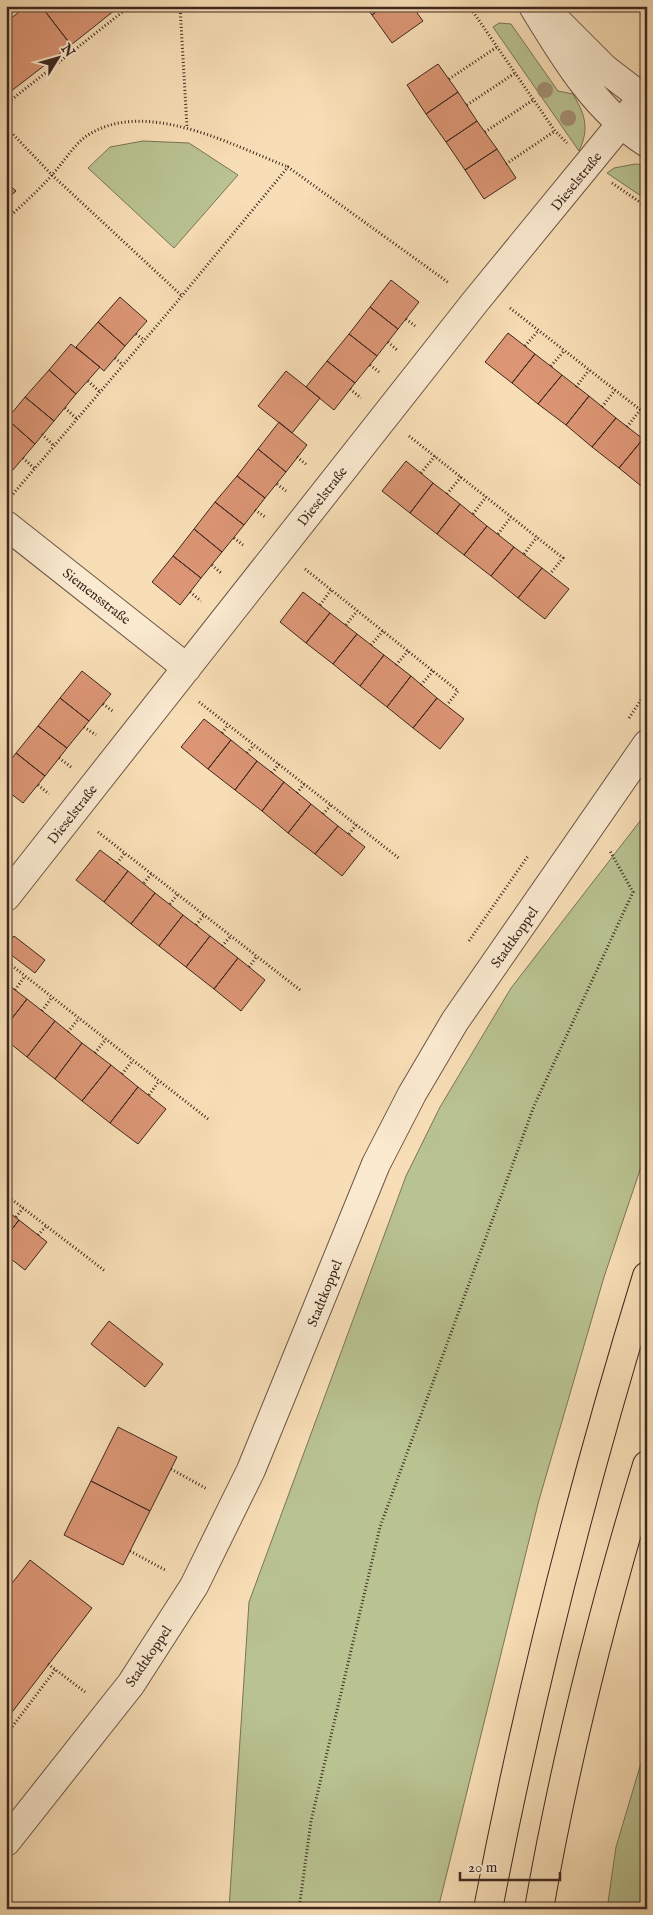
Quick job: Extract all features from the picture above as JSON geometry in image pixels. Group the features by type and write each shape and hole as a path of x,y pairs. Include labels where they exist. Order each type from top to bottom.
{"highway":[{"path":"488,1909 543,1653 589,1474 647,1276"},
{"path":"539,1909 548,1857 590,1676 647,1465"}],"street":[{"path":"533,6 570,67 600,103 621,124 647,143"},
{"path":"543,6 605,69 644,100"},
{"name":"Dieselstraße","path":"6,898 480,296 588,167 621,124 644,100"},
{"name":"Siemensstraße","path":"6,525 181,675"},
{"name":"Stadtkoppel","path":"6,1842 131,1684 194,1586 235,1505 376,1164 412,1094 455,1021 647,744"}],"path":[{"path":"6,104 130,6"},
{"path":"180,6 187,127"},
{"path":"469,6 555,131 588,167 647,207"},
{"path":"107,17 111,21"},
{"path":"449,79 497,47"},
{"path":"35,73 39,78"},
{"path":"467,105 515,73"},
{"path":"485,132 534,100"},
{"path":"6,220 52,175 88,135 110,125 150,121 187,127 288,167 480,296 538,330 647,415"},
{"path":"6,127 52,175 181,295"},
{"path":"506,164 555,131"},
{"path":"12,496 288,167"},
{"path":"6,206 13,213"},
{"path":"526,346 538,330"},
{"path":"136,334 144,340"},
{"path":"551,366 564,351"},
{"path":"115,358 123,365"},
{"path":"576,386 589,370"},
{"path":"88,381 100,392"},
{"path":"602,407 615,390"},
{"path":"64,408 77,419"},
{"path":"627,427 640,410"},
{"path":"385,417 563,558 550,574"},
{"path":"42,434 54,446"},
{"path":"421,473 435,456"},
{"path":"23,458 35,469"},
{"path":"447,494 461,477"},
{"path":"473,514 486,497"},
{"path":"498,534 512,517"},
{"path":"524,554 537,537"},
{"path":"280,550 458,691 447,705"},
{"path":"320,605 331,590"},
{"path":"346,625 357,611"},
{"path":"371,645 383,631"},
{"path":"396,665 408,651"},
{"path":"421,685 433,670"},
{"path":"181,675 228,725 400,859"},
{"path":"222,733 228,725"},
{"path":"247,754 254,745"},
{"path":"272,773 279,764"},
{"path":"297,793 304,784"},
{"path":"323,814 330,805"},
{"path":"73,813 300,990"},
{"path":"299,1909 311,1821 380,1527 534,1106 633,892 593,821"},
{"path":"349,834 356,825"},
{"path":"117,862 125,853"},
{"path":"144,883 151,874"},
{"path":"170,904 178,894"},
{"path":"196,925 204,915"},
{"path":"222,946 231,936"},
{"path":"249,967 257,956"},
{"path":"6,961 208,1119"},
{"path":"15,990 25,976"},
{"path":"42,1011 52,997"},
{"path":"68,1032 79,1018"},
{"path":"96,1053 106,1039"},
{"path":"122,1074 133,1060"},
{"path":"149,1095 159,1081"},
{"path":"6,1195 105,1271"},
{"path":"16,1217 23,1208"},
{"path":"38,1235 46,1226"},
{"path":"171,1469 235,1505"},
{"path":"130,1551 194,1586"},
{"path":"48,1664 86,1693"},
{"path":"6,1735 56,1670"}],"green space":[{"path":"499,23 511,24 558,91 573,94 585,123 584,136 579,151 493,27"},
{"path":"143,141 189,143 238,175 174,248 88,168 110,147"},
{"path":"635,164 647,165 647,200 607,173 614,168"},
{"path":"647,812 647,1149 604,1277 539,1500 438,1909 229,1909 249,1602 406,1176 440,1107 511,988"},
{"path":"647,1743 647,1909 607,1909 616,1847"}],"building":[{"path":"27,6 41,6 71,45 6,95 6,22"},
{"path":"41,6 120,6 71,45"},
{"path":"365,6 384,6 372,15"},
{"path":"384,6 412,6 423,21 392,43 372,15"},
{"path":"438,64 458,92 426,114 407,85"},
{"path":"458,92 477,121 446,142 426,114"},
{"path":"477,121 497,149 465,170 446,142"},
{"path":"497,149 516,178 484,199 465,170"},
{"path":"6,182 16,191 6,200"},
{"path":"391,280 419,302 398,329 370,307"},
{"path":"120,297 147,321 125,346 98,322"},
{"path":"370,307 398,329 377,356 349,334"},
{"path":"98,322 125,346 104,371 76,347"},
{"path":"508,333 535,354 512,383 485,362"},
{"path":"349,334 377,356 355,383 327,361"},
{"path":"71,344 100,367 76,394 49,370"},
{"path":"535,354 562,375 538,404 512,383"},
{"path":"327,361 355,383 334,410 306,387"},
{"path":"49,370 76,394 54,421 25,397"},
{"path":"286,371 320,398 292,433 258,406"},
{"path":"562,375 589,396 566,425 538,404"},
{"path":"589,396 616,418 592,447 566,425"},
{"path":"25,397 54,421 35,444 7,419"},
{"path":"616,418 643,439 619,468 592,447"},
{"path":"7,419 35,444 12,471 6,466"},
{"path":"279,422 307,445 286,472 258,449"},
{"path":"643,439 647,442 646,490 619,468"},
{"path":"258,449 286,472 265,498 237,476"},
{"path":"406,461 433,483 410,513 382,491"},
{"path":"237,476 265,498 244,525 215,502"},
{"path":"433,483 460,504 437,534 410,513"},
{"path":"215,502 244,525 222,552 194,529"},
{"path":"460,504 487,526 464,555 437,534"},
{"path":"487,526 514,547 491,576 464,555"},
{"path":"194,529 222,552 201,578 173,556"},
{"path":"514,547 542,568 518,598 491,576"},
{"path":"173,556 201,578 180,605 152,582"},
{"path":"542,568 569,589 545,619 518,598"},
{"path":"303,592 330,613 306,643 280,622"},
{"path":"330,613 357,634 333,664 306,643"},
{"path":"357,634 384,655 360,686 333,664"},
{"path":"384,655 411,676 387,707 360,686"},
{"path":"82,671 111,694 89,721 60,698"},
{"path":"411,676 437,698 413,728 387,707"},
{"path":"60,698 89,721 67,748 38,726"},
{"path":"437,698 464,719 440,749 413,728"},
{"path":"204,719 231,740 208,769 181,747"},
{"path":"38,726 67,748 45,776 16,753"},
{"path":"231,740 257,761 235,790 208,769"},
{"path":"16,753 45,776 23,803 6,790 6,766"},
{"path":"257,761 284,782 262,811 235,790"},
{"path":"284,782 311,804 288,833 262,811"},
{"path":"311,804 338,826 315,854 288,833"},
{"path":"338,826 365,847 342,876 315,854"},
{"path":"100,850 128,871 104,902 76,880"},
{"path":"128,871 155,893 131,924 104,902"},
{"path":"155,893 183,915 159,946 131,924"},
{"path":"183,915 210,936 186,967 159,946"},
{"path":"14,936 45,960 35,973 6,951 6,946"},
{"path":"210,936 238,958 214,989 186,967"},
{"path":"238,958 265,980 241,1011 214,989"},
{"path":"6,983 27,999 6,1026"},
{"path":"27,999 55,1021 27,1057 6,1040 6,1026"},
{"path":"55,1021 82,1043 55,1079 27,1057"},
{"path":"82,1043 111,1065 82,1101 55,1079"},
{"path":"111,1065 138,1087 110,1123 82,1101"},
{"path":"138,1087 166,1109 138,1144 110,1123"},
{"path":"6,1210 19,1220 6,1237"},
{"path":"19,1220 47,1242 25,1270 6,1255 6,1237"},
{"path":"109,1321 163,1364 145,1387 91,1344"},
{"path":"118,1427 177,1457 150,1511 91,1481"},
{"path":"91,1481 150,1511 123,1565 64,1535"},
{"path":"30,1560 92,1608 6,1720 6,1591"}]}
